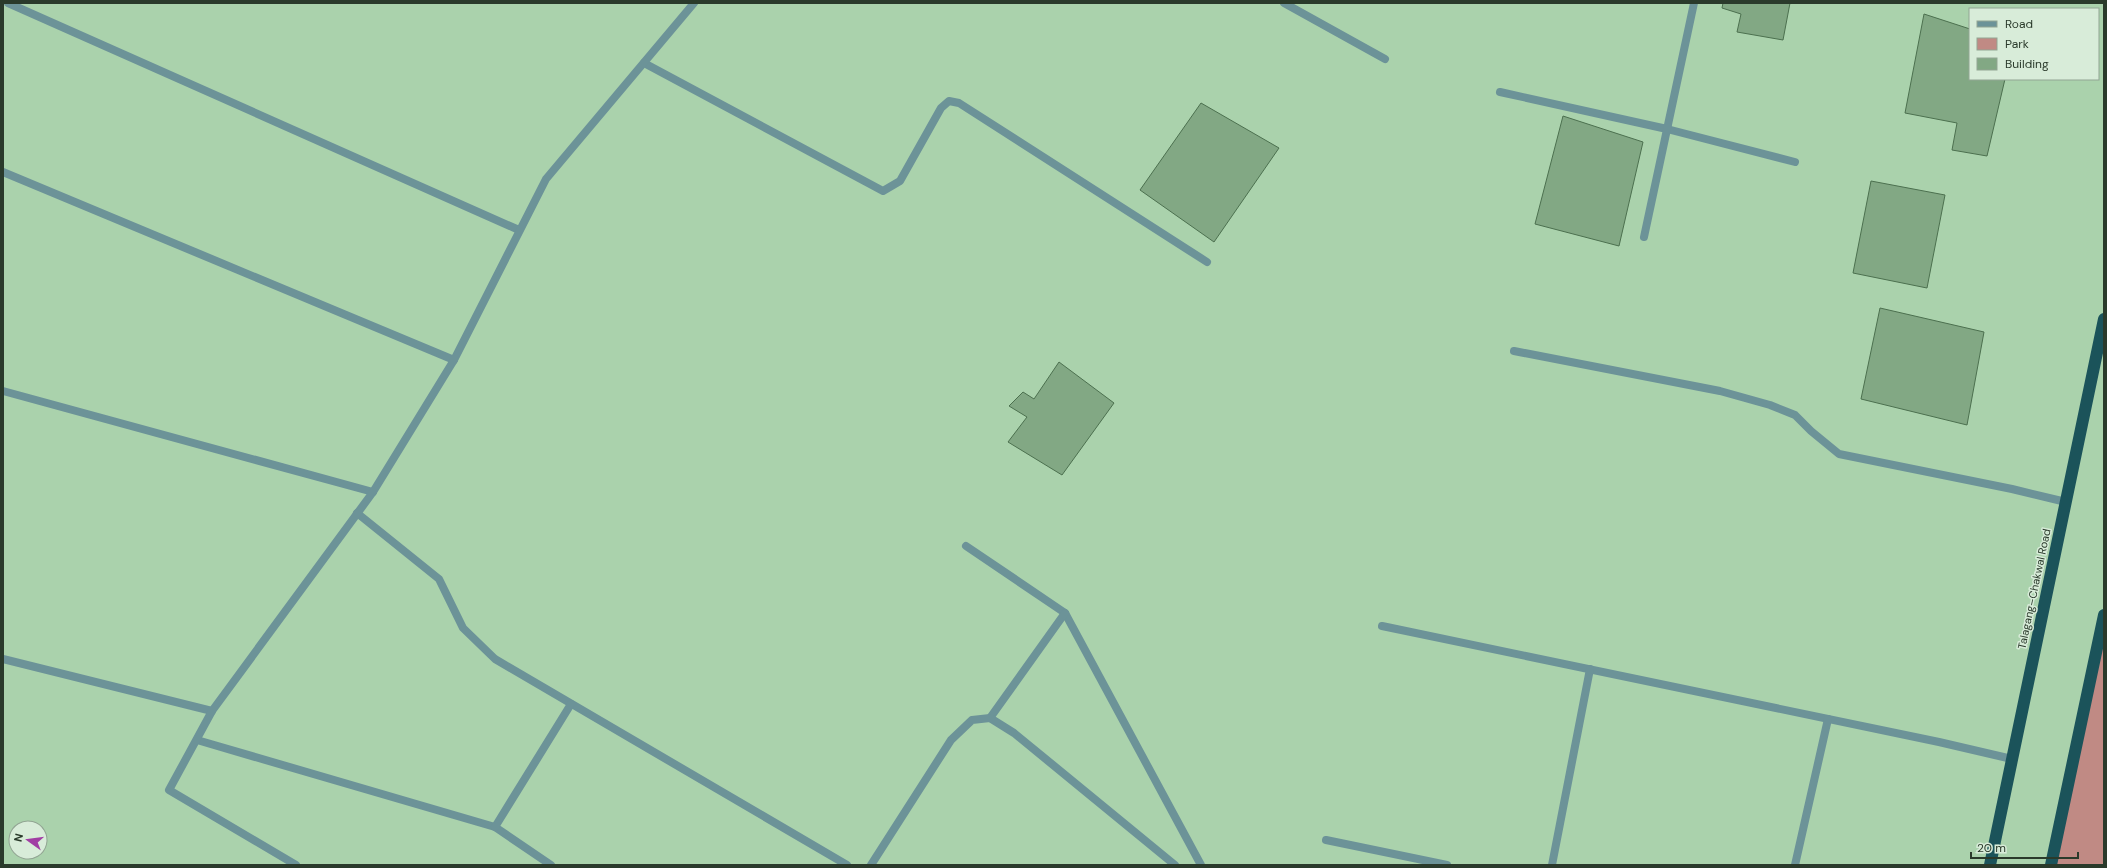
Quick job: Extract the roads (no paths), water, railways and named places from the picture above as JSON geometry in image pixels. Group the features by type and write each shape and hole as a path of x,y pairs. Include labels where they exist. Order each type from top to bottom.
{"highway":[{"name":"Talagang–Chakwal Road","path":"1990,865 2104,319"},
{"path":"2051,865 2104,615"}],"street":[{"path":"8,3 520,230"},
{"path":"296,865 169,790 212,711 372,492 454,360 546,179 694,3"},
{"path":"1284,3 1385,59"},
{"path":"1644,237 1694,3"},
{"path":"644,62 883,191 900,181 941,108 948,101 959,102 1207,262"},
{"path":"1500,92 1667,129 1795,162"},
{"path":"3,172 454,360"},
{"path":"1514,350 1720,391 1770,405 1795,415 1838,454 2012,488 2066,502"},
{"path":"3,391 372,492"},
{"path":"357,513 439,579 463,628 495,659 847,865"},
{"path":"966,546 1065,613 1201,865"},
{"path":"990,718 1065,613"},
{"path":"1382,626 2012,759"},
{"path":"3,659 212,711"},
{"path":"1552,865 1590,669"},
{"path":"495,826 570,704"},
{"path":"870,865 951,740 972,720 990,718 1014,733 1175,865"},
{"path":"1795,865 1828,719"},
{"path":"197,740 495,826 551,865"},
{"path":"1326,840 1447,865"}]}
